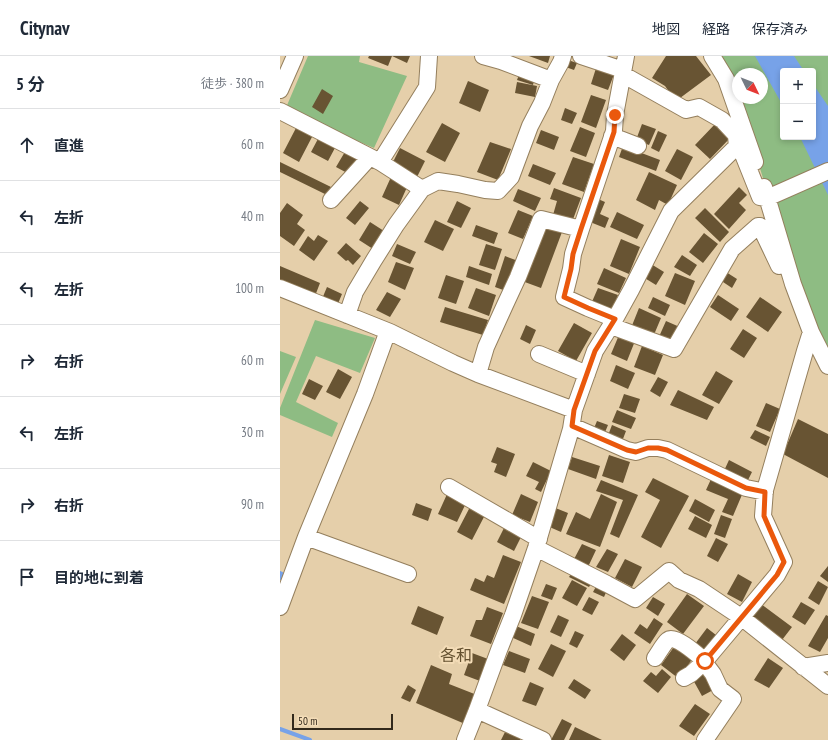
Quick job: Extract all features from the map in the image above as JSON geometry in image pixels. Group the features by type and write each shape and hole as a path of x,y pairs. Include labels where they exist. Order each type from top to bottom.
{"street":[{"path":"280,90 295,56"},
{"path":"331,200 375,160 427,87 429,56"},
{"path":"483,56 502,61 551,80"},
{"path":"347,315 355,292 374,260 396,225 422,189 438,181 498,191 511,177 530,126 563,56"},
{"path":"581,56 624,67 686,110 699,107 722,120 736,135 737,148 742,152 760,197 773,195 828,171"},
{"path":"712,56 726,79 773,195 793,284 811,332 828,366"},
{"path":"624,67 615,115 614,132 573,254 564,297 588,308 613,323 674,349 732,249 758,226 760,226 786,281 793,284"},
{"path":"280,111 375,160 422,189"},
{"path":"612,136 638,146"},
{"path":"465,740 498,650 513,615 537,544 573,418 595,351 613,323 671,211 715,167 736,147 737,148"},
{"path":"478,374 486,347 518,277 541,219 581,229"},
{"path":"280,288 390,332 453,363 573,418 627,450 636,452 648,448 667,450 746,488 765,492"},
{"path":"280,607 306,537 365,394 385,339 390,332"},
{"path":"684,678 691,674 704,661 777,575 784,562 764,516 765,492 811,332"},
{"path":"539,354 587,374"},
{"path":"449,487 537,544 635,599 669,571 679,580 699,590 741,617 828,686"},
{"path":"306,537 408,574"},
{"path":"655,658 668,639 673,638 680,641 704,661 713,674 720,689 734,699 708,739"},
{"path":"803,667 828,663"},
{"path":"477,710 543,740"}],"green space":[{"path":"308,56 360,56 359,62 407,76 374,148 285,110"},
{"path":"722,56 828,56 828,366 783,242 740,104 768,104 768,68 732,68 732,79"},
{"path":"315,320 375,338 360,373 316,356 296,402 338,423 332,437 280,415 280,408"},
{"path":"280,351 296,357 280,394"}],"water":[{"path":"755,56 794,56 802,68 780,68 780,101 768,79 768,68 762,68"},
{"path":"816,88 828,106 828,195 801,140 816,140"}],"building":[{"path":"369,56 392,56 388,66 368,58"},
{"path":"392,56 410,56 407,63"},
{"path":"529,56 550,56 548,63"},
{"path":"666,56 696,56 711,75 676,101 665,86 652,78"},
{"path":"565,59 577,63 574,70 563,66"},
{"path":"597,65 615,72 608,90 591,84"},
{"path":"520,72 535,77 533,85 517,80"},
{"path":"468,81 489,90 480,112 459,103"},
{"path":"517,82 537,86 535,97 515,93"},
{"path":"322,89 333,96 323,114 312,107"},
{"path":"591,95 606,100 596,128 581,122"},
{"path":"565,108 577,113 572,124 561,120"},
{"path":"442,123 460,133 445,162 426,152"},
{"path":"716,123 731,137 710,159 695,145"},
{"path":"642,124 656,129 649,145 636,140"},
{"path":"580,127 595,133 586,157 570,151"},
{"path":"296,128 312,137 299,162 283,153"},
{"path":"541,130 559,137 554,150 536,143"},
{"path":"658,131 667,135 659,152 651,148"},
{"path":"319,137 336,146 328,161 311,152"},
{"path":"490,142 511,149 498,180 477,172"},
{"path":"623,146 660,160 656,171 619,157"},
{"path":"400,148 425,161 416,179 391,166"},
{"path":"677,149 693,157 681,180 665,171"},
{"path":"346,150 358,157 349,174 336,167"},
{"path":"573,157 594,164 584,192 562,184"},
{"path":"280,162 331,187 327,195 280,172"},
{"path":"533,164 556,173 550,185 528,176"},
{"path":"649,172 677,185 668,205 659,200 655,210 636,200"},
{"path":"391,177 408,185 399,205 382,197"},
{"path":"739,187 747,195 739,203 746,210 729,229 714,214"},
{"path":"554,188 581,198 572,222 553,215 557,201 550,199"},
{"path":"518,189 541,198 535,211 513,201"},
{"path":"598,199 605,202 600,214 609,218 605,228 590,222"},
{"path":"360,201 369,208 355,225 346,218"},
{"path":"457,201 471,208 461,228 447,222"},
{"path":"287,203 303,215 297,224 305,230 294,246 280,236 280,213"},
{"path":"705,208 729,232 720,242 695,218"},
{"path":"518,210 533,216 523,239 508,233"},
{"path":"617,212 644,225 637,239 610,227"},
{"path":"435,220 454,229 443,251 424,242"},
{"path":"370,222 384,231 373,249 359,240"},
{"path":"476,225 498,233 494,244 472,236"},
{"path":"543,225 562,232 541,288 522,281"},
{"path":"704,233 718,244 703,263 689,252"},
{"path":"318,235 328,241 314,261 299,250 308,236 314,241"},
{"path":"621,239 640,247 629,274 610,266"},
{"path":"346,243 361,256 353,265 337,253"},
{"path":"397,244 416,252 410,264 392,256"},
{"path":"486,244 502,249 495,270 479,265"},
{"path":"682,255 697,265 690,276 674,267"},
{"path":"505,256 521,262 506,291 495,287"},
{"path":"396,262 414,268 405,290 388,282"},
{"path":"651,264 664,272 656,285 643,277"},
{"path":"280,266 320,283 315,296 280,282"},
{"path":"469,266 492,274 489,285 466,277"},
{"path":"604,268 626,278 619,293 597,284"},
{"path":"726,272 737,279 732,288 720,280"},
{"path":"675,273 695,281 685,305 665,296"},
{"path":"446,275 464,281 456,304 438,298"},
{"path":"327,287 342,294 337,306 322,299"},
{"path":"476,288 496,295 489,316 468,308"},
{"path":"598,288 618,295 611,312 591,304"},
{"path":"387,292 401,299 390,317 376,310"},
{"path":"718,295 739,309 731,321 710,307"},
{"path":"653,297 670,305 665,316 648,308"},
{"path":"760,297 782,312 768,332 746,317"},
{"path":"445,307 488,320 483,335 440,322"},
{"path":"639,308 661,318 653,337 631,328"},
{"path":"666,321 682,328 674,346 658,339"},
{"path":"574,323 592,333 576,361 558,351"},
{"path":"526,325 536,330 530,344 520,339"},
{"path":"743,329 757,338 744,358 730,349"},
{"path":"619,335 635,341 627,361 611,354"},
{"path":"642,346 663,355 655,375 634,367"},
{"path":"616,365 635,373 628,389 610,381"},
{"path":"338,369 352,377 340,399 326,392"},
{"path":"716,371 733,381 719,404 702,395"},
{"path":"658,377 668,382 660,397 650,391"},
{"path":"309,379 323,386 315,400 302,394"},
{"path":"678,390 714,407 707,420 670,405"},
{"path":"624,394 640,399 635,413 619,408"},
{"path":"766,403 780,409 770,432 756,426"},
{"path":"617,410 636,418 631,429 612,422"},
{"path":"798,419 828,434 828,478 783,454"},
{"path":"597,421 608,425 603,437 592,433"},
{"path":"612,425 626,431 621,444 607,438"},
{"path":"755,430 770,437 766,446 750,438"},
{"path":"497,447 515,454 506,477 494,472 497,464 491,462"},
{"path":"609,455 630,462 623,483 602,476"},
{"path":"572,457 600,466 596,479 568,469"},
{"path":"729,460 752,472 746,484 723,473"},
{"path":"533,462 551,471 541,492 535,489 539,482 526,476"},
{"path":"712,477 744,490 733,516 722,512 728,499 706,490"},
{"path":"653,478 689,496 661,548 641,537 660,500 645,492"},
{"path":"601,480 638,495 619,538 610,534 623,500 596,491"},
{"path":"448,492 467,501 457,522 438,514"},
{"path":"521,494 538,502 530,522 512,515"},
{"path":"601,494 617,502 600,547 566,534 576,512 590,519"},
{"path":"695,499 715,510 709,522 689,511"},
{"path":"416,503 432,509 428,521 412,515"},
{"path":"470,507 485,515 472,540 457,532"},
{"path":"553,507 568,513 561,532 545,525"},
{"path":"721,515 732,519 725,538 714,534"},
{"path":"695,516 712,525 706,538 688,529"},
{"path":"505,526 522,535 514,551 497,542"},
{"path":"716,538 728,544 718,562 707,556"},
{"path":"582,544 596,550 588,567 573,561"},
{"path":"607,549 618,554 608,572 596,567"},
{"path":"503,555 521,562 504,604 470,590 475,578 484,582 487,575 494,578"},
{"path":"625,559 642,567 632,587 615,578"},
{"path":"828,566 828,582 820,576"},
{"path":"574,569 594,579 589,587 569,577"},
{"path":"738,574 752,582 742,602 727,594"},
{"path":"572,580 587,588 577,606 562,598"},
{"path":"818,581 828,587 819,605 808,598"},
{"path":"598,583 608,588 604,597 593,592"},
{"path":"546,584 557,588 552,600 541,596"},
{"path":"687,594 704,606 683,634 667,622"},
{"path":"532,596 549,602 538,629 521,623"},
{"path":"589,597 599,602 592,615 582,610"},
{"path":"653,597 665,604 658,616 646,608"},
{"path":"801,602 815,610 805,625 792,617"},
{"path":"761,604 792,627 782,640 751,617"},
{"path":"418,606 444,617 437,635 411,624"},
{"path":"487,607 503,613 491,644 470,636 476,620 482,620"},
{"path":"558,615 569,620 561,637 550,632"},
{"path":"826,615 828,616 828,638 820,652 808,646"},
{"path":"654,618 663,624 650,644 634,633 640,624 647,629"},
{"path":"516,626 535,634 531,646 511,637"},
{"path":"707,628 716,635 704,651 695,644"},
{"path":"575,631 584,635 577,648 569,644"},
{"path":"622,634 636,645 624,661 610,650"},
{"path":"551,644 566,651 553,677 538,669"},
{"path":"676,644 694,657 678,678 661,665"},
{"path":"509,651 530,659 525,673 503,665"},
{"path":"472,653 488,659 480,681 464,675"},
{"path":"768,658 783,668 769,688 754,680"},
{"path":"431,665 452,674 449,684 477,695 465,724 416,703"},
{"path":"662,669 671,677 658,693 643,681 651,672 656,676"},
{"path":"705,671 715,689 702,696 692,678"},
{"path":"574,679 591,690 585,699 568,688"},
{"path":"530,682 544,688 536,706 522,701"},
{"path":"408,685 416,690 410,702 401,698"},
{"path":"695,704 710,714 694,736 679,726"},
{"path":"562,719 572,724 564,740 551,740"},
{"path":"575,727 602,740 569,740"},
{"path":"506,730 521,738 520,740 501,740"}],"waterway":[{"path":"280,573 282,574 280,578"},
{"path":"280,729 310,740"}],"district":[{"name":"各和","path":"456,655"}],"route":[{"path":"615,115 614,132 573,254 564,297 615,319 595,351 574,410 572,426 627,450 636,452 648,448 658,448 667,450 746,488 765,492 764,516 784,562 777,575 705,661"}]}
